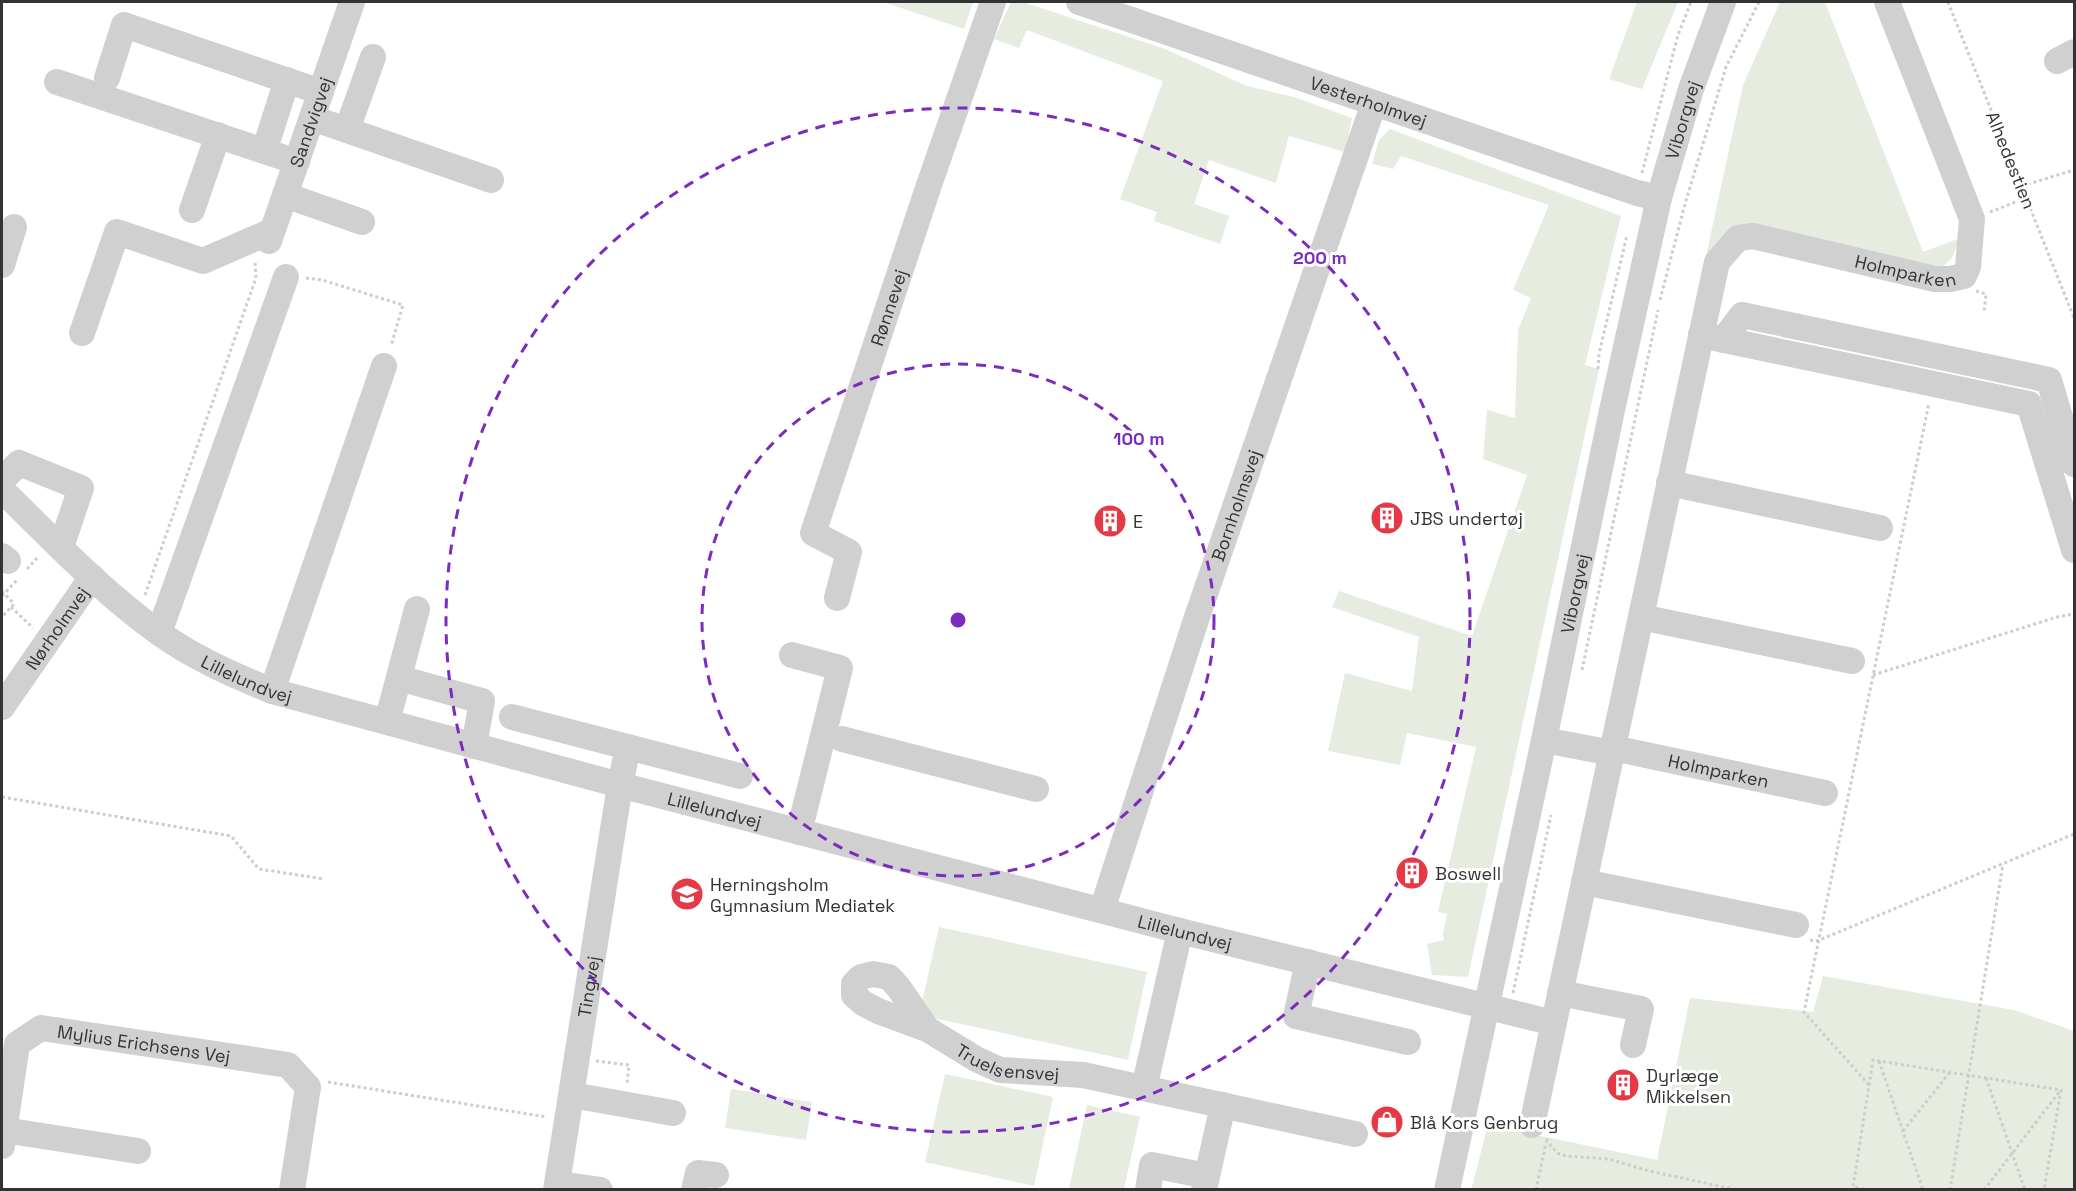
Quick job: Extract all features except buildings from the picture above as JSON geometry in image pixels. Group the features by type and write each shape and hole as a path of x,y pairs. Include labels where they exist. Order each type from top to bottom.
{"street":[{"name":"Sandvigvej","path":"270,236 352,2"},
{"name":"Rønnevej","path":"837,598 849,552 813,533 993,2"},
{"name":"Vesterholmvej","path":"1079,2 1637,193 1659,198"},
{"name":"Viborgvej","path":"1447,1190 1659,198 1691,89 1723,2"},
{"name":"Holmparken","path":"1539,1132 1560,993 1669,483 1712,338 1718,262 1738,238 1753,236 1935,279 1964,276 1968,267 1972,219 1887,2"},
{"path":"107,78 124,25 321,92"},
{"path":"347,130 373,57"},
{"path":"269,136 287,80"},
{"path":"57,82 297,162"},
{"name":"Bornholmsvej","path":"1102,910 1208,587 1374,103"},
{"path":"309,126 347,130 491,180"},
{"path":"309,126 437,177"},
{"path":"192,210 218,135"},
{"path":"285,195 362,222"},
{"path":"2,265 14,227"},
{"path":"82,333 117,232 203,261 270,236"},
{"path":"159,633 286,277"},
{"path":"1712,338 1742,315 2049,380"},
{"path":"1712,338 2029,404"},
{"path":"1933,384 1938,357"},
{"path":"272,691 384,366"},
{"path":"2029,404 2049,380"},
{"path":"2049,380 2074,464"},
{"path":"2029,404 2074,550"},
{"path":"2,480 19,463 81,488 61,547"},
{"path":"1669,483 1880,528"},
{"name":"Lillelundvej","path":"2,490 92,577 159,633 233,675 272,691 620,785 1180,931 1487,1006"},
{"name":"Nørholmvej","path":"2,707 92,577"},
{"path":"387,722 417,609"},
{"path":"1641,617 1862,668"},
{"path":"792,655 840,668 799,832"},
{"path":"399,678 482,701 474,746"},
{"path":"512,717 740,776"},
{"path":"842,739 1036,789"},
{"name":"Holmparken","path":"1544,740 1612,750 1825,793"},
{"name":"Tingvej","path":"557,1187 620,785 628,747"},
{"path":"1584,882 1796,925"},
{"path":"1144,1088 1180,931"},
{"path":"1308,962 1296,1016 1408,1042"},
{"name":"Truelsensvej","path":"927,1029 889,977 873,974 861,977 854,984 854,995 863,1004 927,1029 976,1059 1000,1070 1083,1075 1355,1134"},
{"path":"1560,993 1641,1008 1633,1045"},
{"path":"1487,1006 1554,1023"},
{"name":"Mylius Erichsens Vej","path":"138,1151 3,1138 17,1044 41,1028 295,1074"},
{"path":"292,1190 308,1087 295,1074"},
{"path":"572,1095 673,1113"},
{"path":"1148,1190 1152,1165 1206,1183 1223,1105"},
{"path":"694,1190 698,1173 716,1174"},
{"path":"557,1187 600,1190"}],"path":[{"path":"1581,674 1660,301 1685,204 1726,67 1760,2"},
{"name":"Alhedestien","path":"1948,2 2074,318"},
{"path":"2022,186 2074,170"},
{"path":"1972,219 2027,198"},
{"path":"134,613 147,593 256,278 254,264 260,245 270,236"},
{"path":"286,277 322,280 403,305 384,366"},
{"path":"1981,293 1986,294 1984,312"},
{"path":"1869,1085 1804,1012 1862,668 1933,384"},
{"path":"2,591 14,604 2,617"},
{"path":"11,607 47,642"},
{"path":"1862,668 2057,617 2074,615"},
{"path":"2,797 231,836 259,869 324,879"},
{"path":"1512,996 1552,814"},
{"path":"1796,925 1801,938 1817,941 2074,834"},
{"path":"1950,1190 2003,864"},
{"path":"577,1059 629,1065 627,1084 617,1083"},
{"path":"1870,1190 1853,1187 1873,1060 2061,1090"},
{"path":"1879,1061 1923,1190"},
{"path":"1903,1131 1950,1072"},
{"path":"295,1074 320,1081 567,1121"},
{"path":"1986,1078 2025,1190"},
{"path":"1984,1190 2061,1090"},
{"path":"2044,1190 2061,1090"},
{"path":"1536,1190 1539,1132"},
{"path":"1539,1132 1557,1153 1566,1156 1609,1159 1649,1171 1738,1190"}],"shaded area":[{"path":"883,2 973,2 964,29"},
{"path":"1011,2 1023,2 1165,49 1247,86 1294,97 1352,118 1345,152 1289,136 1276,183 1209,160 1194,204 1229,216 1220,244 1154,221 1157,212 1120,199 1163,81 1027,30 1019,48 994,39"},
{"path":"1637,2 1678,2 1642,89 1609,79"},
{"path":"1780,2 1825,2 1923,252 1960,238 1952,258 1942,267 1758,230 1728,232 1706,256 1743,85"},
{"path":"1390,129 1621,216 1585,365 1599,369 1468,977 1432,975 1427,944 1444,940 1447,914 1438,912 1476,747 1407,733 1400,765 1328,751 1345,673 1412,691 1419,637 1332,607 1339,591 1472,636 1527,475 1483,459 1487,410 1515,418 1518,330 1531,298 1513,290 1549,205 1401,156 1393,169 1372,164 1379,140"},
{"path":"939,927 1147,972 1128,1060 919,1015"},
{"path":"1823,976 2014,1010 2074,1031 2074,1189 1471,1190 1488,1125 1657,1160 1690,998 1813,1012"},
{"path":"945,1074 1053,1097 1034,1186 925,1162"},
{"path":"731,1089 812,1102 806,1140 725,1128"},
{"path":"1087,1105 1140,1117 1124,1189 1069,1189"}],"place":[{"name":"JBS undertøj","path":"1387,518"},
{"name":"E","path":"1110,521"},
{"name":"Boswell","path":"1412,873"},
{"name":"Herningsholm Gymnasium Mediatek","path":"687,894"},
{"name":"Dyrlæge Mikkelsen","path":"1623,1085"},
{"name":"Blå Kors Genbrug","path":"1387,1122"}]}
